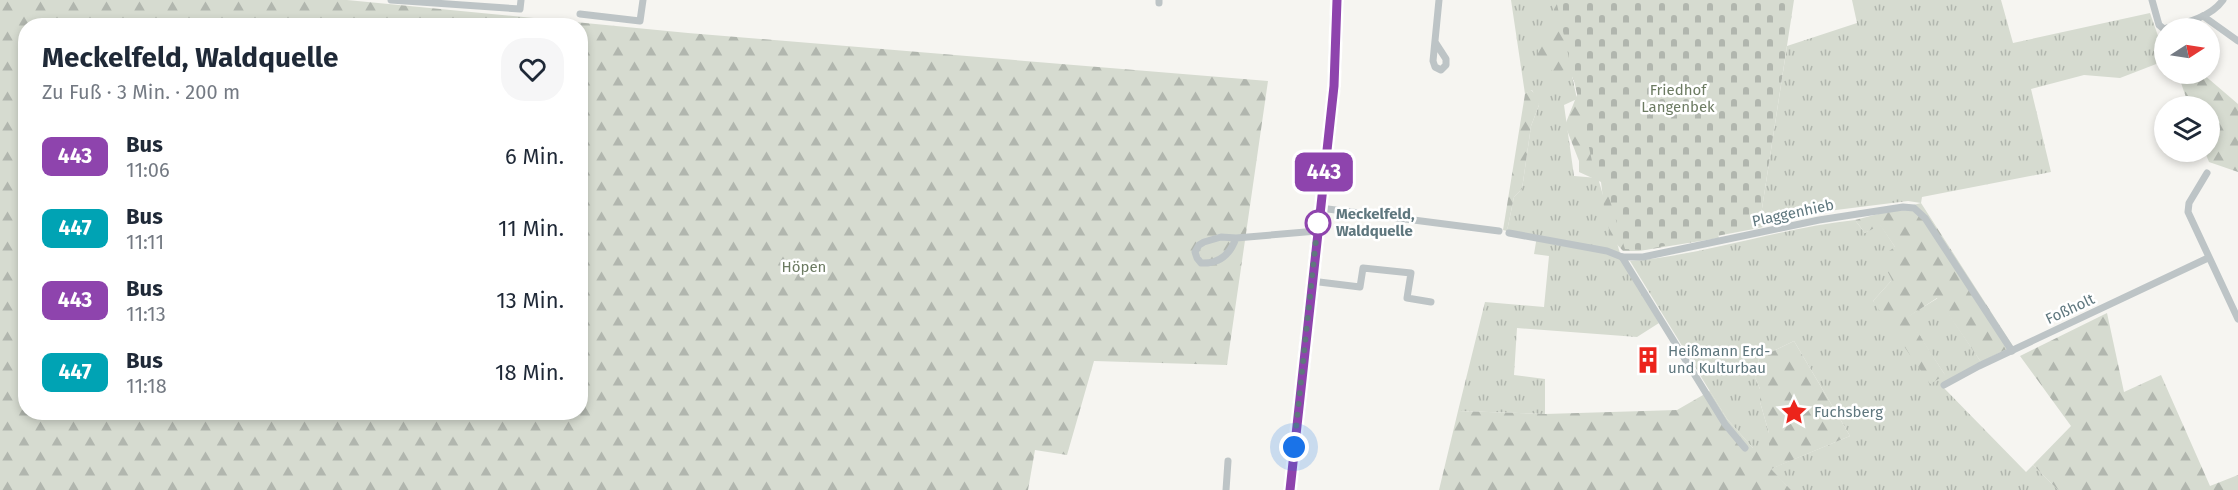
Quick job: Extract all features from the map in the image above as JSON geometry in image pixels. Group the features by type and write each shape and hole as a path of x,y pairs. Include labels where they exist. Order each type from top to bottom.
{"main road":[{"path":"1290,490 1334,86 1337,0"}],"street":[{"path":"391,0 459,2 520,9 521,0"},
{"path":"580,15 640,21 643,0"},
{"path":"1435,42 1439,0"},
{"path":"2152,0 2157,18"},
{"path":"2197,18 2218,7 2223,0"},
{"path":"2203,16 2238,41"},
{"path":"2207,173 2189,203 2188,212 2238,319"},
{"name":"Plaggenhieb","path":"1509,232 1607,251 1622,257 1643,257 1830,219 1903,207 1914,208 1925,218 2012,351"},
{"path":"1320,208 1499,231"},
{"path":"1236,238 1233,247 1223,258 1208,263 1201,263 1197,258 1195,252 1198,245 1221,237 1236,238 1317,231"},
{"path":"1622,257 1725,424 1745,448"},
{"name":"Foßholt","path":"1944,386 2012,351 2208,258"},
{"path":"1311,281 1360,286 1363,268 1411,273 1407,298 1431,302"},
{"path":"1226,490 1228,461"}],"green space":[{"name":"Höpen","path":"0,0 347,0 533,18 18,18 18,420 588,420 588,23 1268,81 1227,365 1094,361 1067,455 1035,450 1028,490 0,490"},
{"path":"1511,0 1556,0 1577,99 1564,105 1574,176 1598,178 1622,260 1659,323 1637,337 1517,328 1514,375 1545,379 1545,414 1458,411 1485,302 1544,307 1549,256 1534,254 1537,236 1507,231 1514,197 1522,189 1531,126 1539,105 1532,90 1525,94"},
{"path":"1553,0 1588,0 1716,226 1719,238 1639,251 1623,251 1611,238 1601,182 1579,172 1579,161 1565,125 1579,90 1568,69 1555,73 1538,59 1538,44 1556,31"},
{"name":"Friedhof Langenbek","path":"1556,0 1794,0 1759,228 1643,250 1625,249 1603,178 1594,170"},
{"path":"1852,0 2001,0 2013,43 2150,13 2154,24 2154,65 2120,78 2084,75 2031,89 2051,172 1922,197 1921,203 1908,201 1836,210 1759,228 1787,46 1857,23"},
{"path":"2181,84 2215,84 2238,104 2238,172 2209,162 2220,162 2220,96 2186,96"},
{"path":"1531,90 1538,97 1539,105 1531,126 1522,189 1514,197 1507,231 1503,230 1525,94"},
{"path":"1921,203 2013,346 1981,362 1937,298 1908,317 1945,375 1930,384 1873,301 1892,280 1880,257 1895,247 1880,225 1865,233 1855,220"},
{"path":"1855,220 1865,233 1880,224 1895,247 1892,280 1873,301 1945,375 1907,317 1938,298 1981,362 1941,385 2026,472 2033,465 2058,490 1791,490 1770,469 1850,436 1794,341 1759,358 1755,377 1760,389 1760,402 1769,433 1769,448 1753,448 1727,419 1630,261 1687,253 1798,229"},
{"path":"2107,313 2124,392 2161,375 2210,486 2238,475 2238,490 2058,490 2033,465 2071,426 2020,356"},
{"path":"1794,341 1850,436 1771,469 1791,490 1439,490 1458,411 1545,414 1677,410 1710,391 1727,419 1753,448 1769,448 1769,433 1760,402 1760,389 1755,377 1759,358"}],"bus line":[{"name":"443","path":"1290,490 1334,86 1337,0"}],"place":[{"name":"Meckelfeld, Waldquelle","path":"1318,223"},
{"name":"Heißmann Erd- und Kulturbau","path":"1648,360"},
{"name":"Fuchsberg","path":"1794,412"}],"route":[{"path":"1294,447 1318,221 1318,223"}]}
